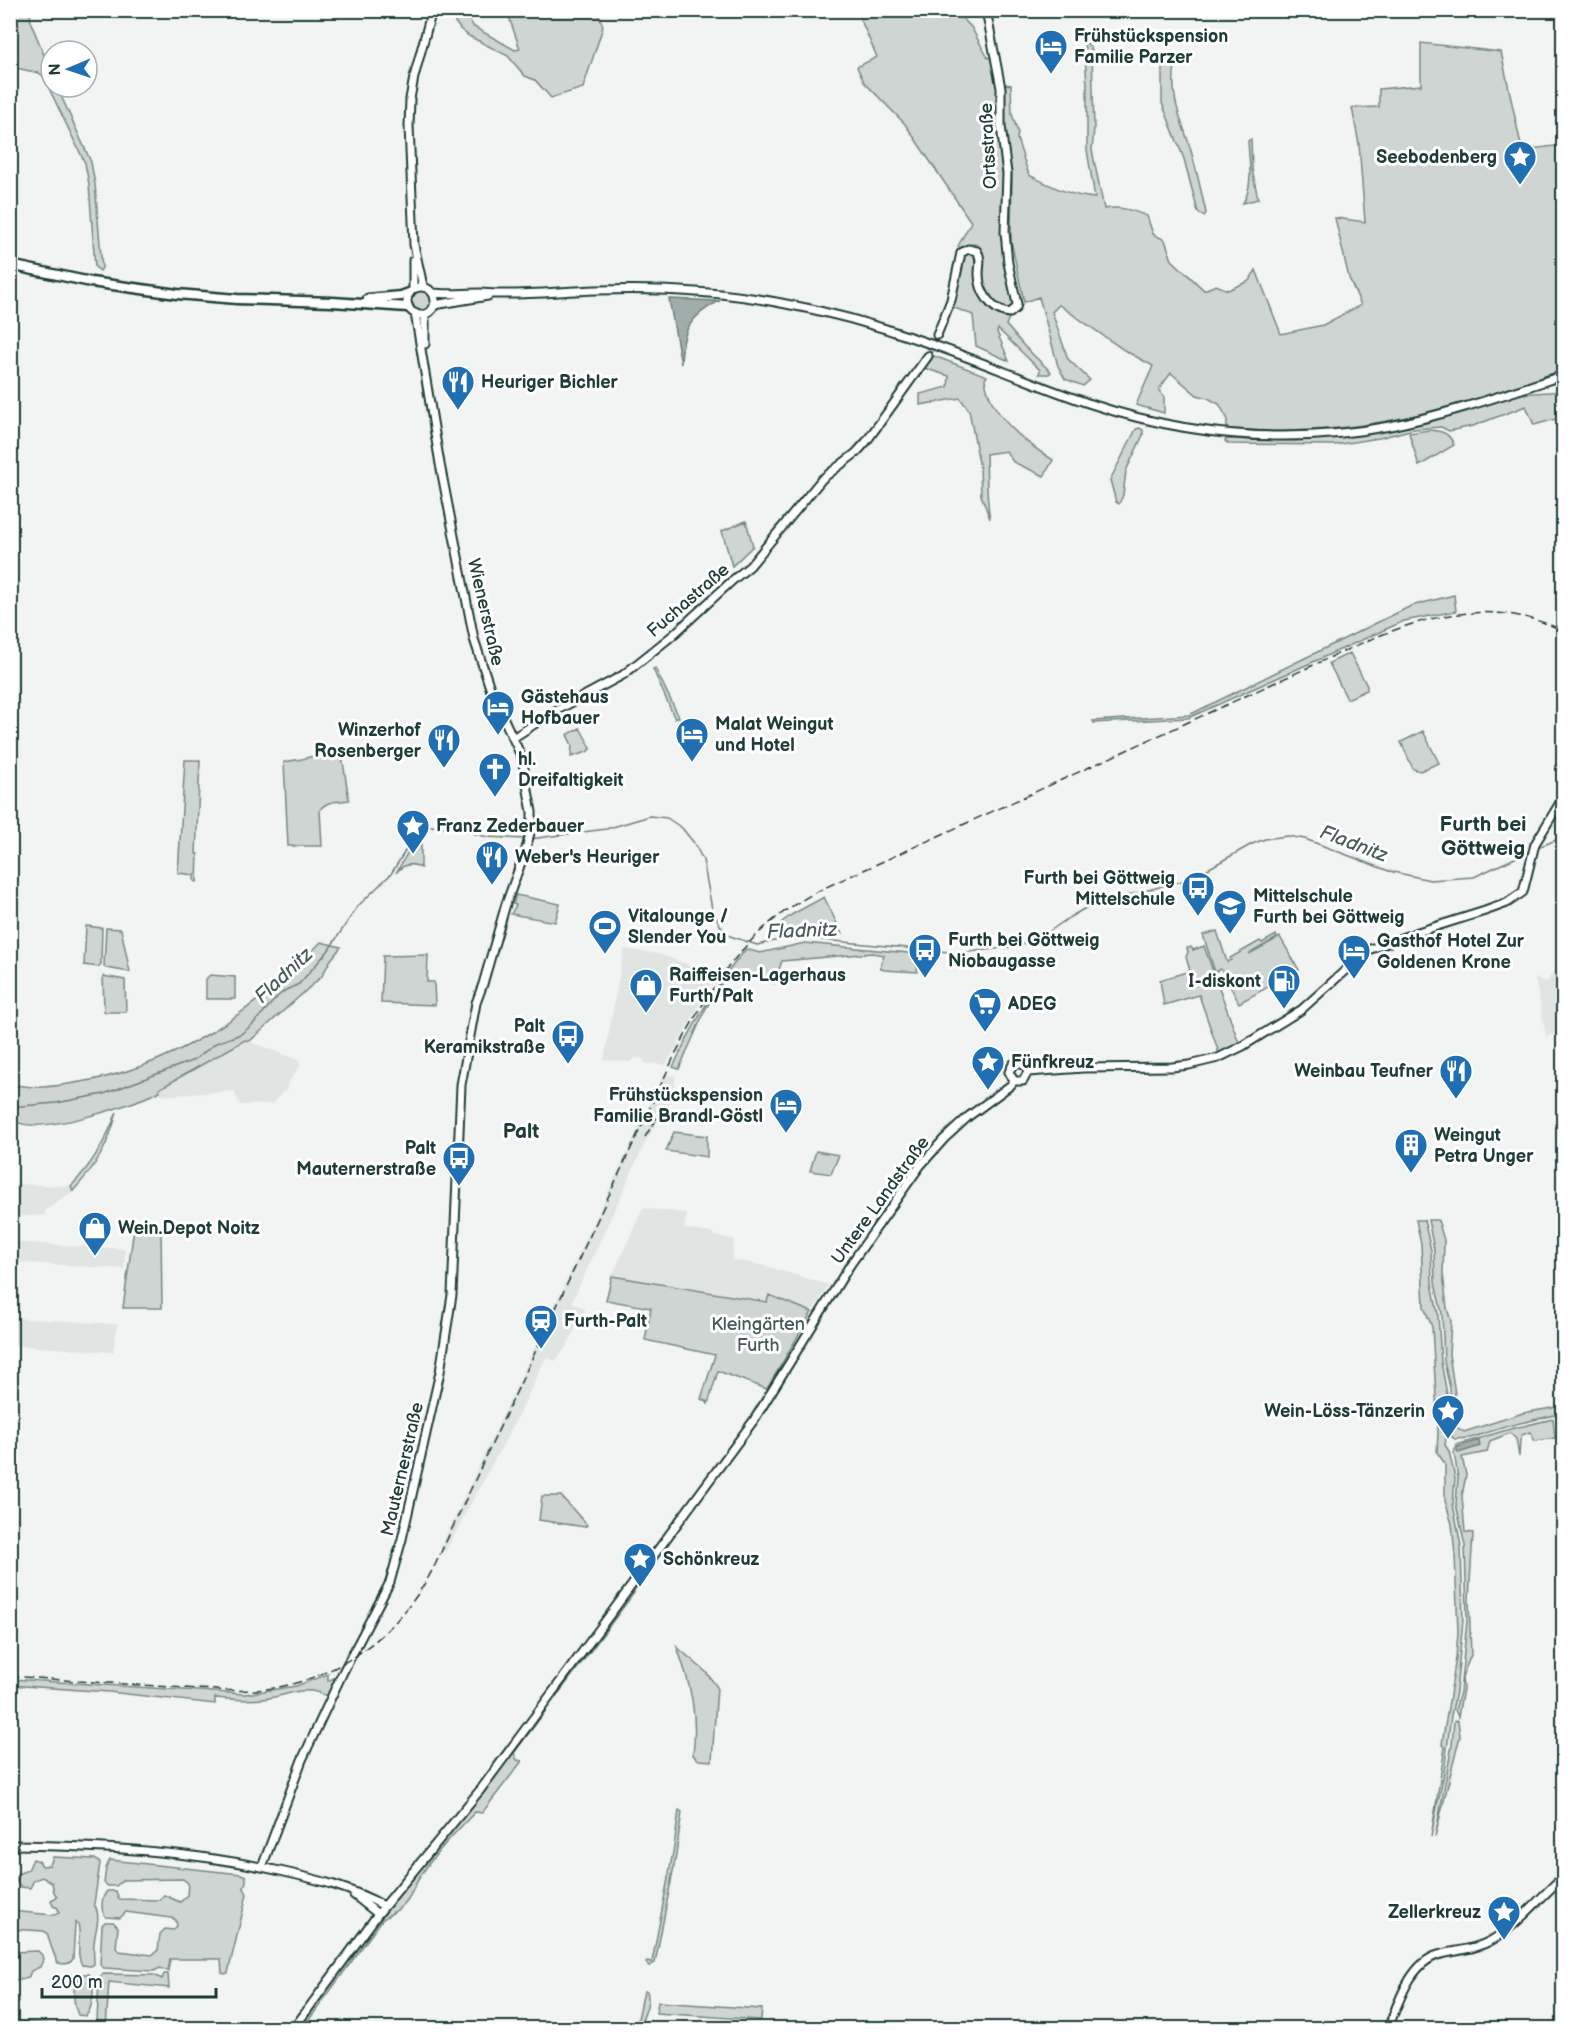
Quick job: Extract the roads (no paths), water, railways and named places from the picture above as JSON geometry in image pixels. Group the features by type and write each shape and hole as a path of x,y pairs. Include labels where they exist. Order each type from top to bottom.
{"main road":[{"path":"10,265 91,282 168,293 237,299 332,302 411,310"},
{"path":"332,302 387,298 411,291"}],"street":[{"path":"411,291 423,286 429,289 433,294 432,310 425,314 411,310 407,298 411,291 414,245 410,167 410,99 432,10"},
{"name":"Ortsstraße","path":"938,335 951,300 961,253 968,249 977,251 980,256 980,285 990,303 1004,313 1010,313 1017,304 1005,232 1007,174 1001,126 1001,88 986,10"},
{"path":"414,245 423,286"},
{"path":"433,294 664,290 724,295 803,307 892,330 1118,412 1173,426 1224,434 1297,436 1390,426 1458,409 1563,375"},
{"path":"434,305 498,294"},
{"name":"Wienerstraße","path":"411,310 427,380 440,464 474,639 491,691 522,758 532,812 526,849 476,1003 468,1052"},
{"name":"Wienerstraße","path":"425,314 427,380"},
{"name":"Fuchastraße","path":"513,738 550,714 622,675 673,635 750,566 822,479 856,453 928,356"},
{"path":"1028,1072 1083,1068 1172,1067 1218,1058 1237,1049 1301,1010 1368,950 1485,911 1516,898 1522,892 1535,844 1563,796"},
{"name":"Mauternerstraße","path":"262,1867 302,1760 343,1672 382,1599 395,1564 434,1399 448,1326 452,1295 458,1118 461,1085 468,1052"},
{"path":"1013,1064 1022,1064 1028,1072 1023,1081 1014,1081 1009,1072 1013,1064"},
{"name":"Untere Landstraße","path":"294,2028 384,1906 481,1789 754,1420 850,1265 931,1153 969,1116 1014,1081"},
{"path":"10,1845 116,1847 167,1852 262,1867 360,1893 384,1906"},
{"path":"1388,2028 1406,1987 1423,1963 1436,1955 1489,1942 1506,1931 1563,1876"},
{"path":"341,1888 357,1897 378,1914"}],"waterway":[{"name":"Fladnitz","path":"530,839 606,829 650,816 667,818 682,828 694,843 703,860 712,909 721,927 730,936 757,945 783,939 813,939 960,953 1011,947 1037,940 1091,905 1190,879 1265,839 1287,836 1305,839 1389,871 1430,880 1474,877 1530,851"},
{"name":"Fladnitz","path":"10,1107 56,1103 104,1094 194,1060 216,1043 241,1034 278,996 299,984 328,951 358,906 391,874 410,843 424,828 429,826 456,828 487,837 525,839"},
{"name":"Fladnitz","path":"1536,848 1564,837"}],"tunnel":[{"path":"928,356 937,335"}],"railway":[{"path":"10,1676 206,1690 256,1690 285,1686 312,1678 338,1666 362,1651 384,1633 403,1613 435,1565 673,1059 697,1014 725,971 758,933 799,902 841,880 1353,647 1405,626 1457,614 1483,613 1510,614 1537,620 1564,631"},
{"path":"645,1137 662,1109"}],"place":[{"name":"Frühstückspension Familie Parzer","path":"1051,75"},
{"name":"Seebodenberg","path":"1520,186"},
{"name":"Heuriger Bichler","path":"458,411"},
{"name":"Gästehaus Hofbauer","path":"498,736"},
{"name":"Malat Weingut und Hotel","path":"692,763"},
{"name":"Winzerhof Rosenberger","path":"444,769"},
{"name":"hl. Dreifaltigkeit","path":"495,798"},
{"name":"Franz Zederbauer","path":"413,855"},
{"name":"Weber's Heuriger","path":"492,886"},
{"name":"Furth bei Göttweig Mittelschule","path":"1198,917"},
{"name":"Mittelschule Furth bei Göttweig","path":"1230,935"},
{"name":"Vitalounge / Slender You","path":"605,955"},
{"name":"Furth bei Göttweig Niobaugasse","path":"925,979"},
{"name":"Gasthof Hotel Zur Goldenen Krone","path":"1354,980"},
{"name":"I-diskont","path":"1284,1010"},
{"name":"Raiffeisen-Lagerhaus Furth/Palt","path":"646,1014"},
{"name":"ADEG","path":"985,1033"},
{"name":"Palt Keramikstraße","path":"568,1065"},
{"name":"Fünfkreuz","path":"988,1091"},
{"name":"Weinbau Teufner","path":"1456,1100"},
{"name":"Frühstückspension Familie Brandl-Göstl","path":"786,1134"},
{"name":"Weingut Petra Unger","path":"1411,1174"},
{"name":"Palt Mauternerstraße","path":"459,1187"},
{"name":"Wein.Depot Noitz","path":"95,1257"},
{"name":"Furth-Palt","path":"541,1350"},
{"name":"Wein-Löss-Tänzerin","path":"1448,1440"},
{"name":"Schönkreuz","path":"640,1588"},
{"name":"Zellerkreuz","path":"1504,1941"}],"district":[{"name":"Furth bei Göttweig","path":"1483,836"},
{"name":"Palt","path":"521,1131"}],"park label":[{"name":"Kleingärten Furth","path":"758,1334"}]}
